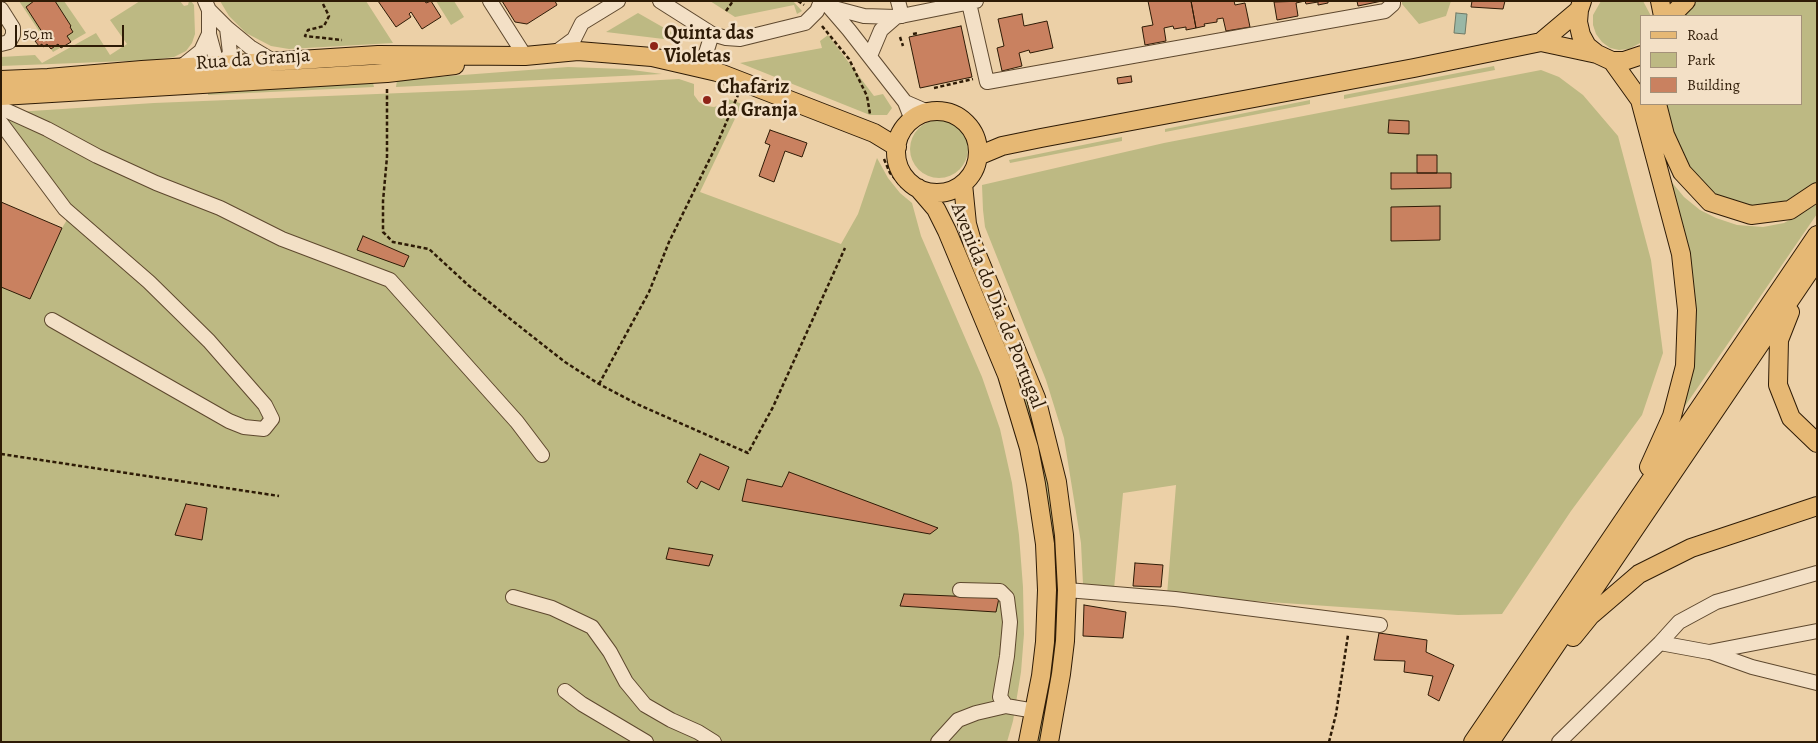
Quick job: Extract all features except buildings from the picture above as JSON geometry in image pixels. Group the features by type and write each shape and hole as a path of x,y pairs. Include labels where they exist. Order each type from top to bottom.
{"main road":[{"path":"1660,1 1663,15"},
{"path":"1672,15 1686,1"},
{"path":"1541,42 1581,6"},
{"path":"1581,6 1578,22 1587,46 1604,57 1640,100"},
{"path":"978,149 1002,146 1541,42 1624,61 1640,57"},
{"name":"Rua da Granja","path":"1,80 378,55 525,56 578,51 652,57 717,72 874,133 898,138"},
{"name":"Rua da Granja","path":"1,96 387,73 476,62 506,56"},
{"path":"1629,511 1672,416 1685,366 1687,310 1681,254 1641,105"},
{"path":"1657,105 1665,135 1682,172 1710,202 1750,215 1790,210 1817,192"},
{"path":"928,112 947,112 964,120 972,130 978,149 976,167 970,176 963,184 941,193 911,189 897,159 898,138 928,112"},
{"name":"Avenida do Dia de Portugal","path":"963,184 967,224 1036,398 1057,482 1063,526 1067,590 1063,658 1049,742"},
{"name":"Avenida do Dia de Portugal","path":"911,189 936,209 947,231 1007,375 1029,448 1042,520 1047,590 1045,642 1035,711 1028,742"},
{"path":"1473,742 1817,234"},
{"path":"1490,742 1817,260"},
{"path":"1802,282 1779,340 1778,384 1791,418 1817,443"},
{"path":"1511,710 1590,616 1639,574 1691,548 1817,506"}],"street":[{"path":"490,1 525,56"},
{"path":"555,53 574,39 582,23 618,1"},
{"path":"660,1 712,34 740,39 805,24 825,3"},
{"path":"898,1 899,16"},
{"path":"825,3 864,16 899,16 973,2 987,82 1385,11 1393,4 1393,1"},
{"path":"825,3 870,56 905,102 928,112"},
{"path":"207,5 227,28 250,47 275,62"},
{"path":"207,5 209,34 215,56 223,66 245,82"},
{"path":"1,9 13,28 13,35 9,42 1,44"},
{"path":"870,56 880,30 899,16"},
{"path":"157,87 166,80 209,76 223,66 230,53 227,28"},
{"path":"181,67 201,51 209,34"},
{"path":"701,69 712,34"},
{"path":"898,138 905,102"},
{"path":"1,108 47,129 97,156 156,183 220,208 282,239 390,280 517,422 542,455"},
{"path":"1,123 65,209 148,282 209,341 250,386 265,405 272,419 264,429 244,427 229,421 52,320"},
{"path":"1559,742 1679,622 1716,602 1817,572"},
{"path":"960,590 1000,591 1007,598 1010,622 1007,656 1000,696 1006,706"},
{"path":"1067,590 1175,599 1380,625"},
{"path":"513,597 552,608 592,627 610,652 626,682 645,705 714,742"},
{"path":"1709,652 1817,631"},
{"path":"1660,642 1709,652 1752,667 1817,683"},
{"path":"566,691 582,704 646,742"},
{"path":"938,742 958,720 976,713 1006,706 1035,711"}],"path":[{"path":"726,12 733,1"},
{"path":"323,4 328,16 324,26 308,30 305,36 347,42"},
{"path":"818,21 849,59 867,96 870,115"},
{"path":"913,34 918,33"},
{"path":"900,37 903,46"},
{"path":"387,73 387,157 383,200 383,232 393,242 429,249 468,285 514,322 565,362 599,384 639,405 748,453 773,408 845,248"},
{"path":"934,88 977,79"},
{"path":"599,384 648,292 669,242 717,144 744,83"},
{"path":"898,138 890,173 911,189"},
{"path":"1,454 279,496"},
{"path":"1329,742 1337,706 1349,622"}],"green space":[{"path":"19,1 64,1 86,33 53,52"},
{"path":"140,1 180,1 184,6 188,5 189,1 191,1 194,5 195,34 192,43 186,51 174,57 152,60 1,66 1,57 35,55 42,63 96,33 110,55 127,44 110,20"},
{"path":"220,1 366,1 393,43 289,49 271,46 246,33 229,16"},
{"path":"436,1 454,1 464,17 451,25"},
{"path":"710,1 793,1 802,11 797,14 794,5 735,17"},
{"path":"1402,1 1451,1 1446,16 1419,24 1402,4"},
{"path":"1601,1 1643,1 1650,15 1640,15 1640,43 1629,49 1619,50 1610,48 1596,34 1593,25 1593,15"},
{"path":"1686,1 1817,1 1817,185 1790,210 1710,202 1682,172 1657,105 1803,105 1803,15 1672,15"},
{"path":"638,13 673,33 680,41 606,32"},
{"path":"828,35 874,96 883,94 892,108 887,115 870,115 740,63 822,48 820,41"},
{"path":"1494,66 1495,70 1344,99 1344,95"},
{"path":"568,67 625,69 662,74 396,87 397,80"},
{"path":"1541,70 1559,77 1583,95 1618,136 1651,260 1663,353 1642,415 1571,511 1502,614 1458,615 1167,595 1176,485 1123,493 1114,589 1083,584 1081,543 1064,438 1046,380 985,227 982,185 1164,143"},
{"path":"679,79 694,84 694,95 699,102 706,106 714,107 723,104 728,99 742,104 700,192 841,244 858,214 877,158 888,178 900,193 912,203 921,236 982,377 1000,429 1012,483 1019,535 1024,634 1021,672 1013,721 1007,742 1,742 1,287 62,228 73,210 1,113 154,103 476,90"},
{"path":"373,83 374,87 208,95 208,93"},
{"path":"1310,100 1310,104 1165,132 1165,129"},
{"path":"933,120 945,120 960,128 968,143 968,155 960,170 945,178 933,178 918,170 910,155 910,143 918,128"},
{"path":"1122,137 1122,141 1010,163 1009,160"},
{"path":"1670,180 1684,197 1700,210 1737,225 1763,227 1784,223 1817,204 1817,214 1685,406 1685,366"},
{"path":"1008,348 1035,424 1046,473 1055,528 1058,565 1054,566 1048,501 1039,454 1023,399 1005,349"},
{"path":"1054,579 1059,579 1059,624 1055,664 1041,742 1037,742 1051,664"}],"shaded area":[{"path":"1456,13 1467,14 1465,34 1454,33"}],"place":[{"name":"Quinta das Violetas","path":"654,46"},
{"name":"Chafariz da Granja","path":"707,100"}]}
